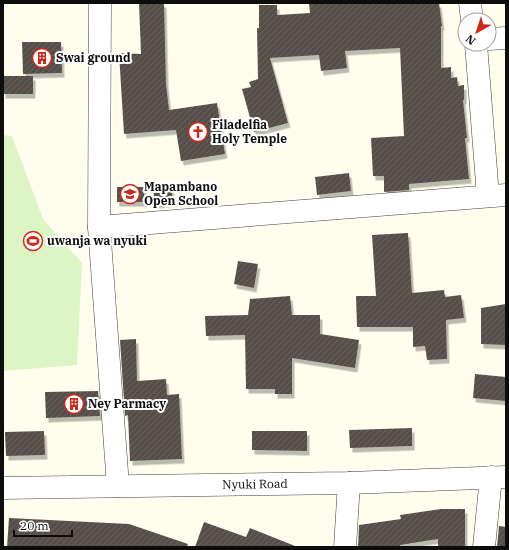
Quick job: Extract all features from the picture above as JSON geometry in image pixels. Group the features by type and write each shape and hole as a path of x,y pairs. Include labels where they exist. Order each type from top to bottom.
{"street":[{"path":"100,3 99,227 118,486"},
{"path":"99,227 497,196 477,52"},
{"path":"484,547 499,477"},
{"name":"Nyuki Road","path":"3,488 349,483 499,477"},
{"path":"345,547 349,483"}],"green space":[{"name":"uwanja wa nyuki","path":"3,135 12,136 43,219 82,263 77,365 3,371"}],"building":[{"path":"139,3 164,3 166,84 169,110 217,103 225,154 181,161 176,130 124,134 119,53 141,54"},
{"path":"309,3 439,3 442,26 441,68 451,67 451,78 457,77 458,86 464,85 463,100 467,138 465,138 469,179 409,184 409,190 384,192 384,176 373,176 371,138 404,136 400,48 345,51 347,68 321,71 319,55 270,58 288,123 254,132 242,89 251,87 249,82 258,79 257,28 259,28 259,5 277,5 277,15 310,13"},
{"name":"Swai ground","path":"22,42 61,42 62,73 23,74"},
{"path":"3,76 33,76 33,94 3,94"},
{"path":"349,173 351,191 317,195 315,177"},
{"path":"171,186 173,202 155,204 153,189"},
{"path":"117,187 144,187 144,202 117,202"},
{"path":"408,233 412,293 444,290 445,297 461,295 464,318 446,320 447,359 427,360 425,346 413,347 413,327 357,327 356,296 376,296 372,235"},
{"path":"238,261 258,264 254,288 234,284"},
{"path":"290,296 292,315 320,315 320,334 359,340 355,368 292,358 292,394 275,394 275,389 246,389 245,335 206,336 205,316 248,315 250,299"},
{"path":"506,304 506,345 481,344 481,308"},
{"path":"136,339 137,381 166,379 167,395 179,394 182,459 130,461 128,415 125,416 120,340"},
{"path":"475,374 506,377 506,401 473,398"},
{"name":"Ney Parmacy","path":"98,391 100,416 46,418 45,392"},
{"path":"412,428 412,446 350,448 349,430"},
{"path":"44,431 45,455 6,456 5,432"},
{"path":"252,431 307,431 307,451 252,450"},
{"path":"441,509 465,509 465,547 438,547 438,539 400,545 400,547 358,547 359,525 401,519 400,515"},
{"path":"9,518 129,524 188,544 187,547 7,547"},
{"path":"204,522 246,537 250,528 295,547 195,547"},
{"path":"499,526 506,527 506,547 497,547"}],"place":[{"name":"Swai ground","path":"42,58"},
{"name":"Filadelfia Holy Temple","path":"198,132"},
{"name":"Mapambano Open School","path":"130,194"},
{"name":"uwanja wa nyuki","path":"33,241"},
{"name":"Ney Parmacy","path":"74,404"}]}
